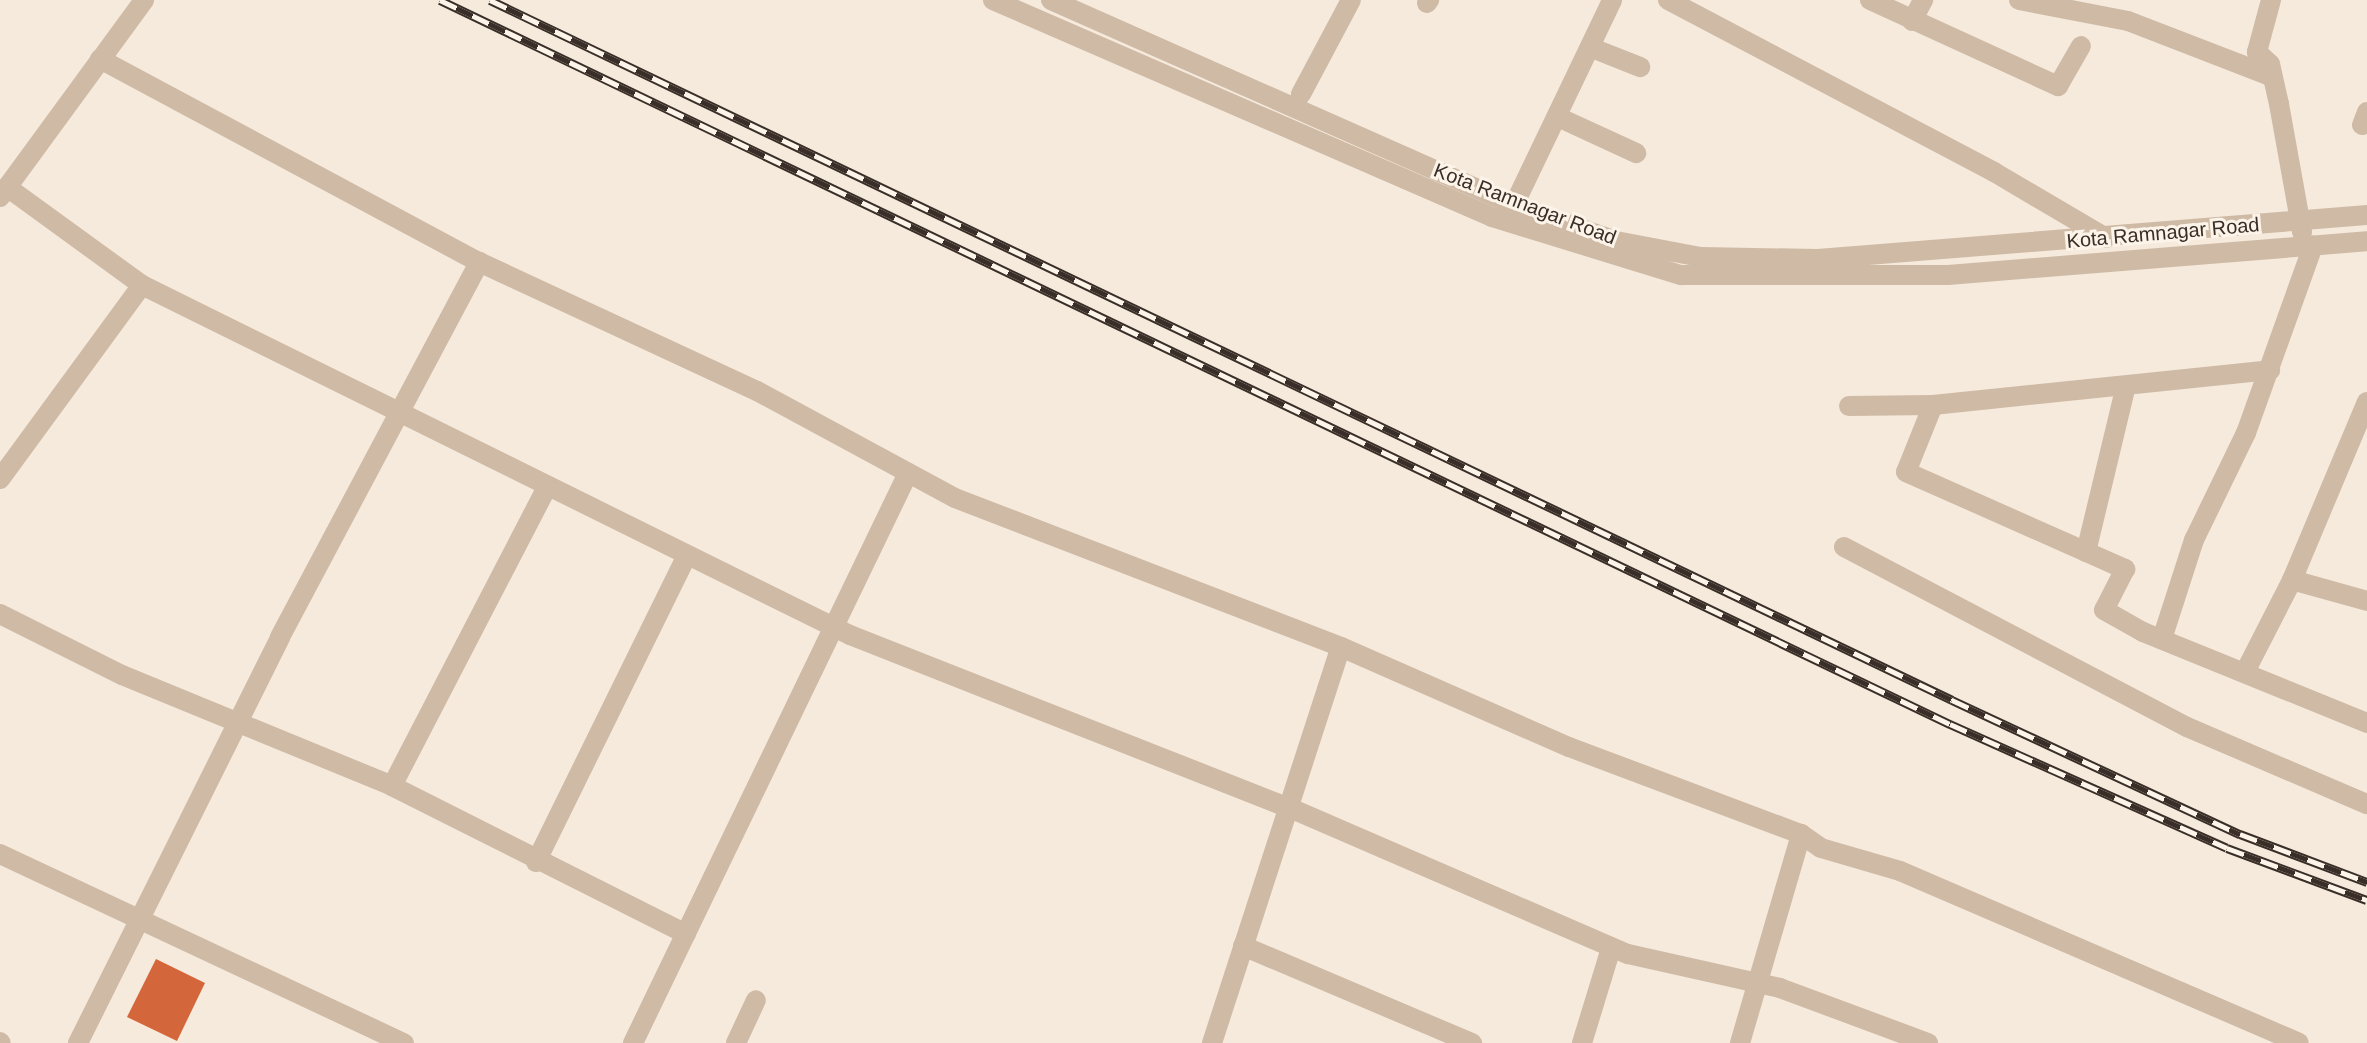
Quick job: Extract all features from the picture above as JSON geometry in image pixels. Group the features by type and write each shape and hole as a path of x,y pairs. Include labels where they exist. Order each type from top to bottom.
{"street":[{"path":"144,0 4,192 142,285 277,348 398,415 836,629 1290,808 1611,948 1755,982 1892,1036 1928,1043"},
{"path":"993,0 1492,217 1681,275 1948,275 2367,241"},
{"name":"Kota Ramnagar Road","path":"1051,0 1514,205 1616,241 1701,257 1818,259 2367,215"},
{"path":"1301,94 1351,0"},
{"path":"1514,205 1560,118 1612,0"},
{"path":"1668,0 1994,172 2106,238"},
{"path":"1870,0 2058,86 2081,46"},
{"path":"1912,21 1923,0"},
{"path":"2019,0 2128,21 2273,77"},
{"path":"2162,639 2194,540 2270,370 2309,247 2300,222 2270,64 2257,52 2271,0"},
{"path":"1592,48 1640,67"},
{"path":"100,59 479,262 757,391 955,498 1341,647 1569,747 1801,834 1821,848 1900,871 2267,1038 2299,1043"},
{"path":"1560,118 1636,153"},
{"path":"78,1043 137,921 242,721 280,637 479,262"},
{"path":"0,479 142,285"},
{"path":"1849,406 1933,405 2270,370"},
{"path":"2086,552 2126,386"},
{"path":"2246,670 2292,580 2367,402"},
{"path":"1933,405 1906,472 2125,569 2104,610 2162,639 2246,670 2367,723"},
{"path":"633,1043 836,629 908,473"},
{"path":"392,786 547,487"},
{"path":"1844,547 2187,727 2367,804"},
{"path":"536,862 686,557"},
{"path":"2292,580 2367,601"},
{"path":"0,614 122,675 242,721 392,786 536,862 686,934"},
{"path":"1212,1043 1341,647"},
{"path":"1740,1043 1755,982 1801,834"},
{"path":"0,854 137,921 404,1043"},
{"path":"1243,946 1472,1043"},
{"path":"1582,1043 1611,948"},
{"path":"736,1043 756,1000"}],"building":[{"path":"156,959 205,983 177,1041 127,1017"}],"railway":[{"path":"440,0 1950,724 2227,848 2367,900"},
{"path":"490,0 1952,700 2240,834 2367,882"}]}
